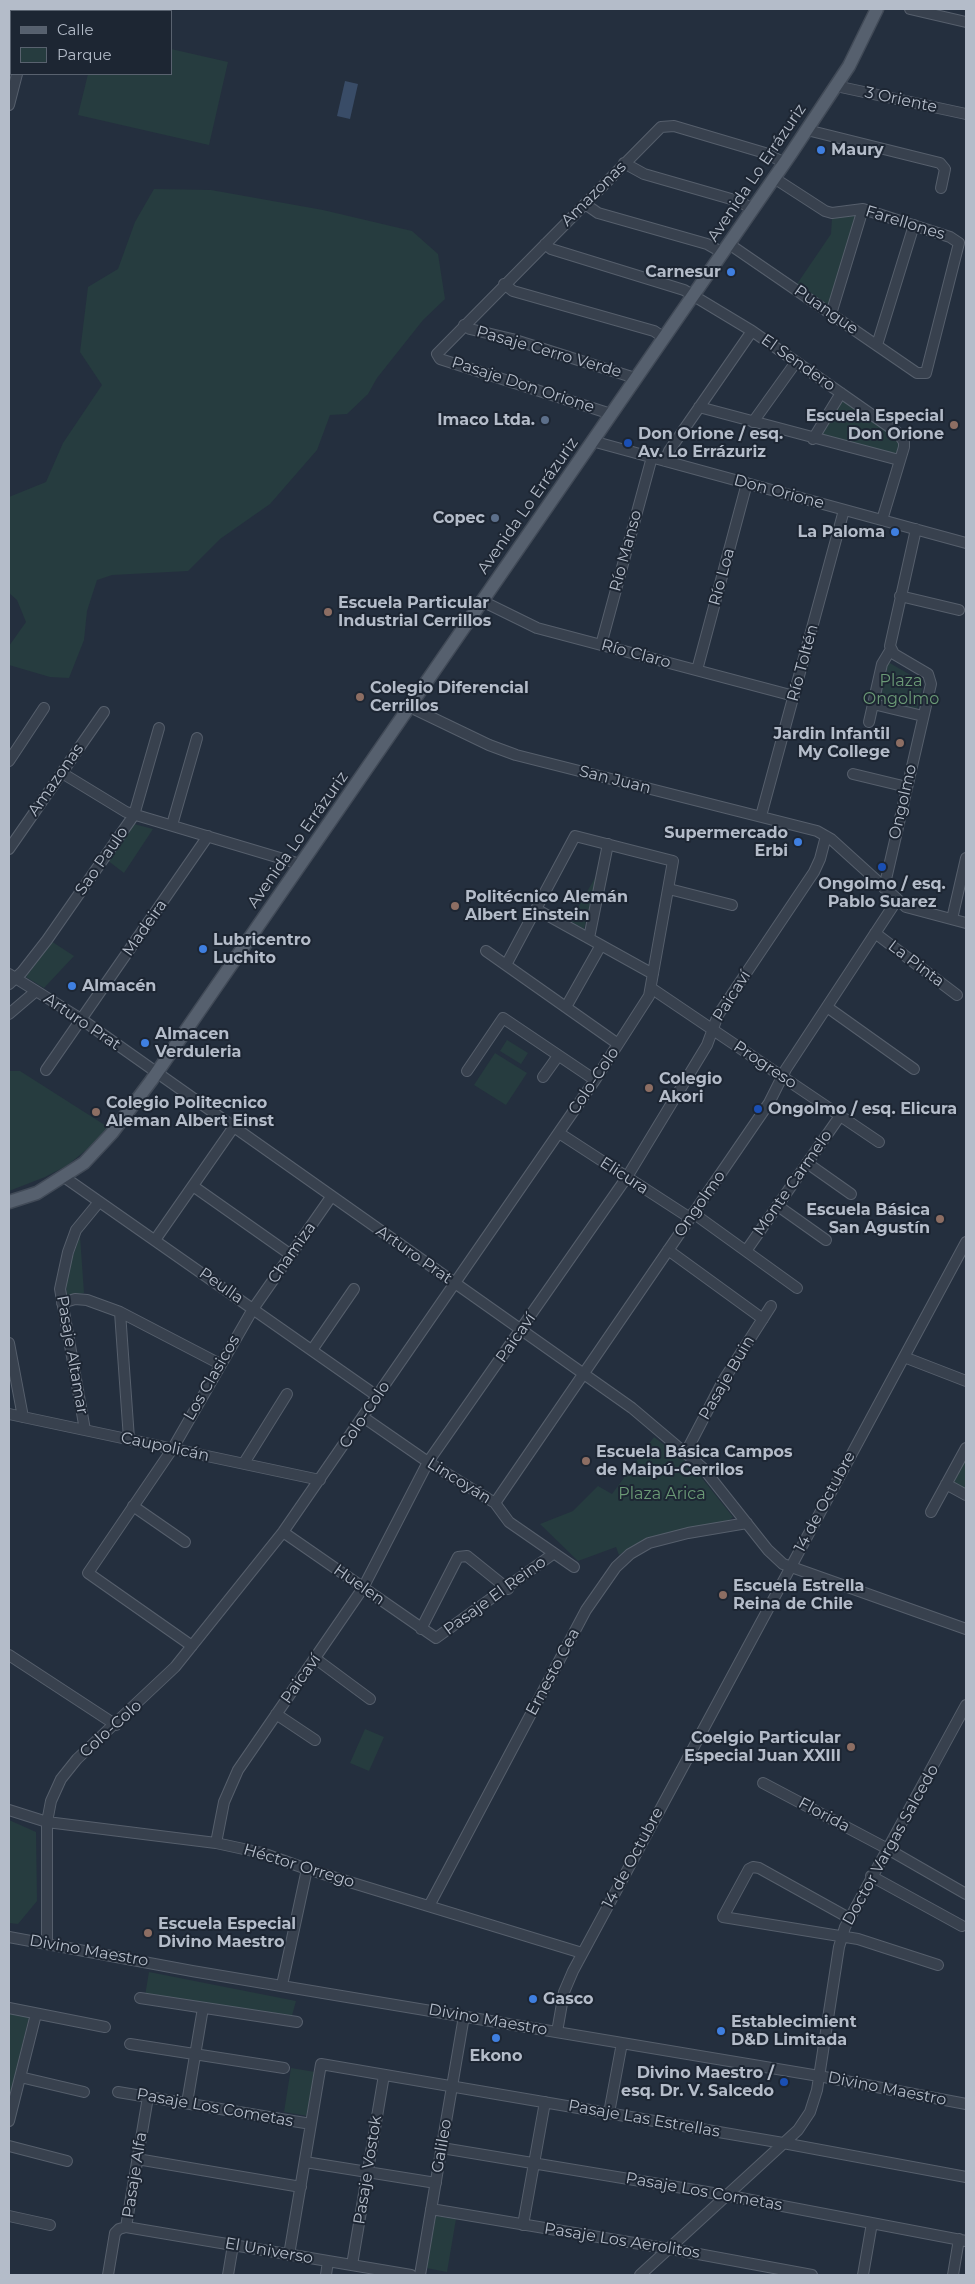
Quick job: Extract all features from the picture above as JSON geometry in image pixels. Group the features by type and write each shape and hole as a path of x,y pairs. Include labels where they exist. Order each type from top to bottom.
{"main road":[{"name":"Avenida Lo Errázuriz","path":"9,1202 37,1193 64,1177 102,1145 156,1074 663,337 785,163 857,51 876,9"}],"street":[{"path":"910,9 966,22"},
{"path":"9,105 17,75"},
{"name":"3 Oriente","path":"836,86 966,114"},
{"name":"Amazonas","path":"437,355 504,284 657,130 669,125 765,153 785,163"},
{"path":"807,130 940,162 945,169 941,188"},
{"path":"624,163 644,174 738,201 753,209"},
{"name":"Farellones","path":"774,178 832,213 863,209 956,240 959,247 957,256 929,367 926,373 923,374"},
{"name":"Puangue","path":"585,204 598,212 726,248 831,314 917,373 923,374"},
{"path":"831,314 863,209"},
{"path":"877,346 914,225"},
{"name":"El Sendero","path":"544,244 551,249 679,287 694,295 752,331 898,433 904,442 882,520"},
{"path":"504,284 513,291 654,331 663,337"},
{"name":"Pasaje Cerro Verde","path":"464,325 470,329 512,339 635,378"},
{"path":"664,461 752,331"},
{"name":"Pasaje Don Orione","path":"437,355 440,359 610,414"},
{"path":"752,422 796,362"},
{"path":"813,438 841,394"},
{"path":"699,407 899,460"},
{"name":"Don Orione","path":"592,441 966,543"},
{"name":"Río Manso","path":"601,645 652,458"},
{"name":"Río Loa","path":"697,670 747,483"},
{"name":"Río Toltén","path":"761,816 844,510"},
{"path":"869,722 883,660 890,649 890,640 916,529"},
{"path":"900,596 959,610"},
{"name":"Río Claro","path":"482,601 537,628 794,696"},
{"name":"Ongolmo","path":"884,888 931,684 930,677 924,671 896,656 890,649"},
{"path":"873,704 923,716"},
{"name":"San Juan","path":"410,707 489,745 516,755 811,828 826,836 897,900 912,909 966,923"},
{"path":"9,761 44,708"},
{"name":"Amazonas","path":"9,849 104,712"},
{"name":"Sao Paulo","path":"11,979 47,940 134,814 159,728"},
{"path":"172,825 197,738"},
{"path":"62,773 112,805 134,814 300,864"},
{"path":"853,774 907,787"},
{"name":"Madeira","path":"46,1070 208,836"},
{"path":"506,965 575,836 608,844 589,938"},
{"name":"Paicaví","path":"216,1843 224,1802 232,1780 363,1588 428,1462 627,1178 707,1045 718,1014 814,872 820,859 826,836"},
{"name":"Colo-Colo","path":"47,1943 47,1822 50,1801 66,1772 166,1677 283,1532 559,1133 646,1003 651,988 673,861 608,844"},
{"path":"952,920 966,858"},
{"path":"669,889 732,905"},
{"name":"Ongolmo","path":"495,1503 770,1103 783,1077 897,900"},
{"path":"536,908 653,974"},
{"name":"La Pinta","path":"875,933 957,995"},
{"path":"566,1007 601,945"},
{"path":"486,951 618,1044"},
{"name":"Arturo Prat","path":"11,979 36,991 81,1020 632,1408 686,1452 711,1478 774,1556 790,1568"},
{"name":"Progreso","path":"651,988 879,1142"},
{"path":"9,1014 36,991"},
{"path":"827,1007 914,1069"},
{"path":"467,1071 503,1018 595,1080"},
{"path":"543,1077 558,1056"},
{"name":"Monte Carmelo","path":"746,1251 840,1116"},
{"path":"155,1240 233,1128"},
{"name":"Elicura","path":"559,1133 627,1178 746,1251 797,1288"},
{"path":"807,1163 851,1194"},
{"name":"Peulla","path":"64,1177 378,1396"},
{"path":"193,1186 291,1255"},
{"name":"Chamiza","path":"253,1309 331,1197"},
{"name":"Pasaje Altamar","path":"86,1430 62,1303 61,1283 68,1252 76,1230 99,1202"},
{"path":"778,1206 826,1240"},
{"name":"14 de Octubre","path":"558,2032 566,1986 582,1953 966,1242"},
{"path":"668,1250 763,1319"},
{"path":"312,1350 354,1289"},
{"path":"62,1303 87,1300 120,1312 220,1364"},
{"name":"Pasaje Buin","path":"686,1452 723,1381 772,1306"},
{"name":"Los Clasicos","path":"192,1646 88,1573 173,1448 253,1309"},
{"path":"120,1312 129,1439"},
{"path":"9,1343 23,1417"},
{"path":"904,1357 966,1381"},
{"path":"244,1464 287,1394"},
{"name":"Caupolicán","path":"9,1414 320,1480"},
{"name":"Lincoyán","path":"363,1417 428,1462 495,1503 501,1509 506,1519 574,1567"},
{"path":"931,1512 965,1451"},
{"path":"946,1484 966,1495"},
{"path":"133,1506 185,1542"},
{"name":"Ernesto Cea","path":"428,1906 586,1610 616,1567 630,1554 648,1542 747,1523"},
{"name":"Huelen","path":"283,1532 436,1638"},
{"name":"Pasaje El Reino","path":"436,1638 508,1589 554,1554"},
{"path":"421,1628 458,1556 467,1556 508,1589"},
{"path":"790,1568 966,1629"},
{"path":"9,1654 116,1725"},
{"path":"316,1659 370,1700"},
{"name":"Doctor Vargas Salcedo","path":"640,2275 798,2130 810,2112 819,2076 842,1937 849,1918 886,1848 947,1744 966,1705"},
{"path":"276,1714 315,1740"},
{"name":"Florida","path":"763,1783 886,1848 966,1894"},
{"name":"Héctor Orrego","path":"9,1810 47,1822 216,1843 262,1853 307,1869 582,1953"},
{"path":"849,1918 759,1868 752,1867 748,1869 723,1917 858,1938 938,1965"},
{"path":"282,1985 307,1869"},
{"path":"871,1876 962,1926"},
{"name":"Divino Maestro","path":"9,1937 192,1971 819,2076 966,2104"},
{"path":"140,1998 298,2022"},
{"path":"9,2008 105,2027"},
{"path":"187,2103 204,2008"},
{"path":"9,2121 36,2014"},
{"name":"Galileo","path":"420,2275 464,2016"},
{"path":"609,2113 622,2043"},
{"path":"130,2044 284,2068"},
{"name":"Pasaje Las Estrellas","path":"311,2124 321,2064 783,2143 966,2177"},
{"name":"Pasaje Vostok","path":"352,2265 384,2075"},
{"path":"20,2077 84,2092"},
{"name":"Pasaje Los Cometas","path":"118,2092 311,2124"},
{"name":"Pasaje Alfa","path":"108,2275 115,2233 119,2229 126,2227 148,2097"},
{"path":"523,2225 545,2102"},
{"path":"289,2254 311,2124"},
{"path":"9,2146 67,2161"},
{"name":"Pasaje Los Cometas","path":"442,2148 725,2195 963,2240"},
{"path":"137,2159 301,2187"},
{"path":"305,2162 436,2183"},
{"name":"Pasaje Los Aerolitos","path":"431,2209 812,2275"},
{"path":"9,2216 50,2225"},
{"path":"862,2275 872,2223"},
{"name":"El Universo","path":"126,2227 411,2275"},
{"path":"953,2275 963,2240"},
{"path":"228,2275 234,2245"},
{"path":"326,2275 328,2261"}],"green space":[{"path":"172,49 228,62 209,145 78,115 88,75 172,75"},
{"path":"154,189 211,190 323,210 412,231 438,254 445,299 423,320 377,378 368,394 347,414 330,415 317,450 270,504 220,539 188,571 112,575 97,580 87,611 84,640 69,678 50,677 9,665 9,646 26,622 17,600 9,593 9,497 46,482 63,443 102,385 80,352 88,287 118,269 135,222"},
{"path":"858,215 830,306 797,284 831,234 832,219"},
{"path":"842,399 894,434 899,443 897,457 820,436"},
{"name":"Plaza Ongolmo","path":"888,662 914,677 922,689 916,713 878,702"},
{"path":"134,824 153,829 124,873 107,860"},
{"path":"599,871 584,929 570,921"},
{"path":"51,941 74,956 44,988 26,977"},
{"path":"507,1040 528,1053 521,1064 500,1051"},
{"path":"495,1053 527,1073 506,1105 474,1085"},
{"path":"9,1071 20,1071 111,1129 68,1165 45,1177 9,1191"},
{"path":"80,1236 84,1293 66,1297 67,1273"},
{"name":"Plaza Arica","path":"654,1437 693,1467 733,1517 728,1521 646,1538 619,1555 616,1547 578,1561 540,1524 573,1511 598,1486 612,1494"},
{"path":"966,1458 966,1490 952,1482"},
{"path":"365,1729 384,1737 369,1771 350,1763"},
{"path":"9,1820 36,1832 37,1901 18,1924 9,1923"},
{"path":"149,1972 296,2001 291,2019 145,1996"},
{"path":"9,2013 29,2017 9,2100"},
{"path":"291,2068 315,2072 308,2116 284,2112"},
{"path":"436,2216 456,2219 447,2272 426,2268"}],"water":[{"path":"345,81 358,84 350,119 337,116"}],"place":[{"name":"Maury","path":"821,150"},
{"name":"Carnesur","path":"731,272"},
{"name":"Imaco Ltda.","path":"545,420"},
{"name":"Escuela Especial Don Orione","path":"954,425"},
{"name":"Don Orione / esq. Av. Lo Errázuriz","path":"628,443"},
{"name":"Copec","path":"495,518"},
{"name":"La Paloma","path":"895,532"},
{"name":"Escuela Particular Industrial Cerrillos","path":"328,612"},
{"name":"Colegio Diferencial Cerrillos","path":"360,697"},
{"name":"Jardin Infantil My College","path":"900,743"},
{"name":"Supermercado Erbi","path":"798,842"},
{"name":"Ongolmo / esq. Pablo Suarez","path":"882,867"},
{"name":"Politécnico Alemán Albert Einstein","path":"455,906"},
{"name":"Lubricentro Luchito","path":"203,949"},
{"name":"Almacén","path":"72,986"},
{"name":"Almacen Verduleria","path":"145,1043"},
{"name":"Colegio Akori","path":"649,1088"},
{"name":"Ongolmo / esq. Elicura","path":"758,1109"},
{"name":"Colegio Politecnico Aleman Albert Einst","path":"96,1112"},
{"name":"Escuela Básica San Agustín","path":"940,1219"},
{"name":"Escuela Básica Campos de Maipú-Cerrilos","path":"586,1461"},
{"name":"Escuela Estrella Reina de Chile","path":"723,1595"},
{"name":"Coelgio Particular Especial Juan XXIII","path":"851,1747"},
{"name":"Escuela Especial Divino Maestro","path":"148,1933"},
{"name":"Gasco","path":"533,1999"},
{"name":"Establecimient D&D Limitada","path":"721,2031"},
{"name":"Ekono","path":"496,2038"},
{"name":"Divino Maestro / esq. Dr. V. Salcedo","path":"784,2082"}]}
